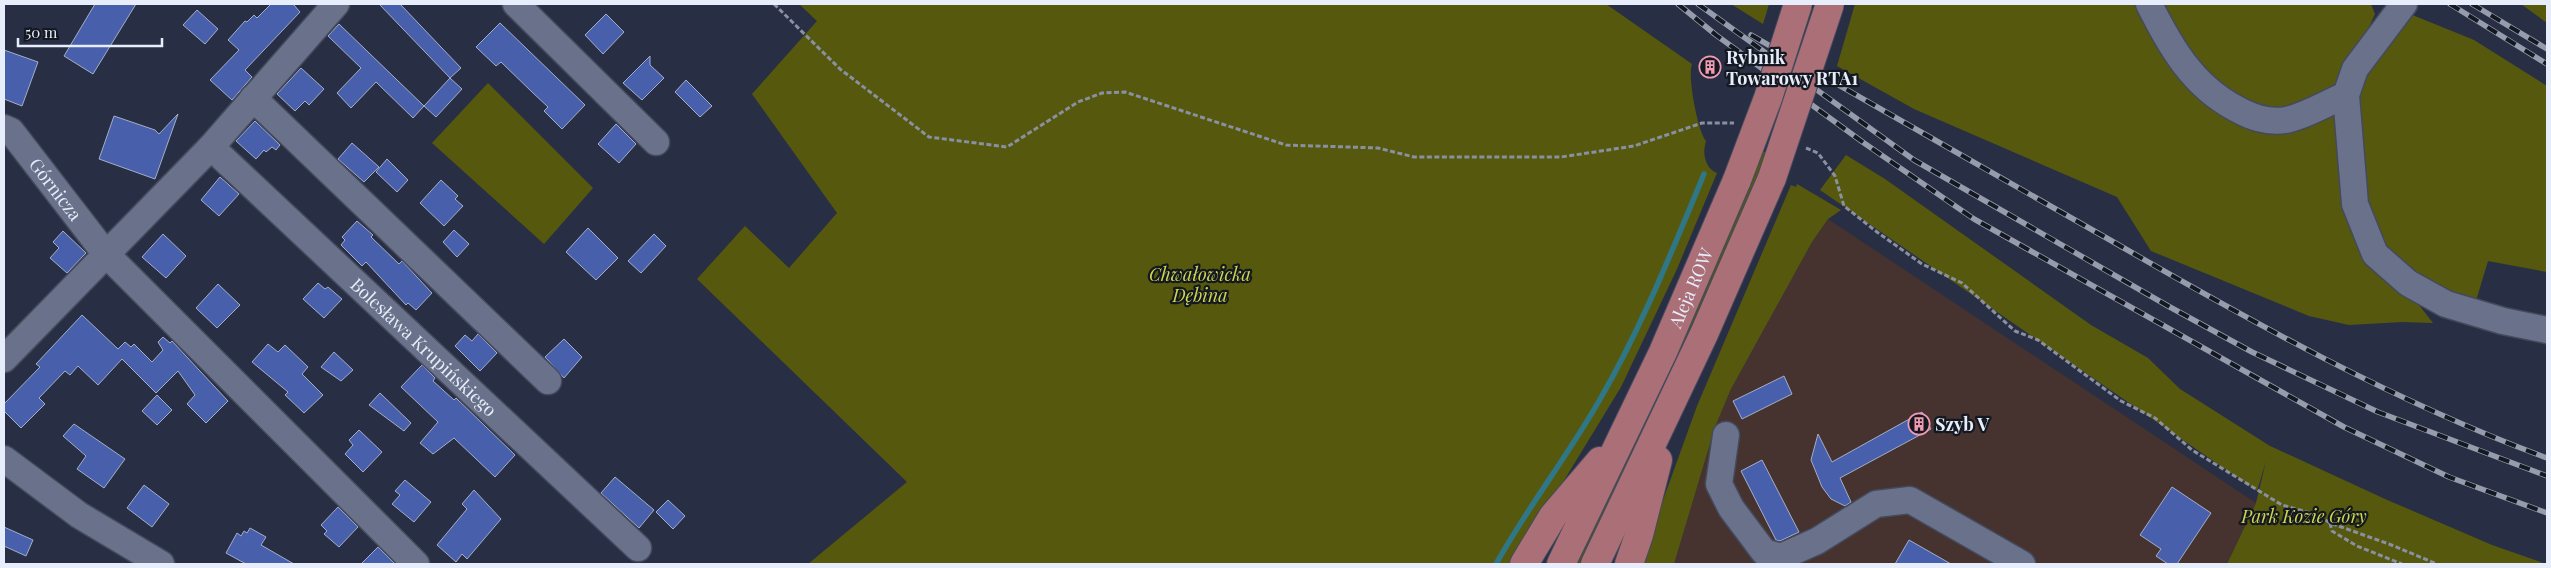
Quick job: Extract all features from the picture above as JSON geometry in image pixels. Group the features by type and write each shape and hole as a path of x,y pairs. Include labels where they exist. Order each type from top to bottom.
{"main road":[{"name":"Aleja ROW","path":"1561,564 1695,282 1768,98 1798,4"},
{"name":"Aleja ROW","path":"1595,564 1727,285 1772,178 1830,4"},
{"path":"1629,564 1640,535 1672,404"},
{"path":"1524,564 1552,516 1623,436"}],"street":[{"path":"4,359 105,253 211,147 336,4"},
{"path":"516,4 656,142"},
{"path":"2149,4 2168,40 2192,75 2214,96 2245,114 2267,121 2285,120 2298,117 2346,95"},
{"path":"2404,4 2355,69 2346,95 2355,204 2375,254 2408,283 2446,304 2503,321 2547,330"},
{"path":"253,98 548,382"},
{"name":"Górnicza","path":"4,128 11,131 105,253"},
{"name":"Bolesława Krupińskiego","path":"211,147 638,548"},
{"path":"105,253 416,564"},
{"path":"1726,435 1719,484 1731,508 1764,552 1781,557 1817,541 1876,504 1910,500 2022,564"},
{"path":"4,459 79,515 161,564"}],"path":[{"path":"774,4 840,69 929,137 1007,147 1078,102 1102,93 1126,92 1286,144 1378,148 1414,157 1561,158 1634,146 1702,122 1730,122 1739,125"},
{"path":"1800,147 1818,153 1835,176 1844,206 1922,264 1962,283 2015,331 2038,340 2121,401 2155,418 2192,450 2282,505 2318,515 2330,523 2389,544 2437,564"},
{"path":"2330,523 2332,532 2346,541 2402,564"}],"shaded area":[{"path":"1828,219 2256,503 2227,564 1674,564 1715,427 1731,389 1812,242"}],"green space":[{"name":"Chwałowicka Dębina","path":"799,4 1606,4 1692,64 1692,91 1700,127 1706,141 1705,160 1710,168 1717,173 1677,269 1621,387 1513,564 808,564 907,482 697,279 745,226 789,268 837,213 752,94 817,21"},
{"path":"1731,4 1769,4 1763,24"},
{"path":"1855,4 2371,4 2375,14 2362,43 2336,84 2342,178 2412,296 2433,323 2402,322 2349,325 2309,316 2151,251 2117,197 1914,109 1837,66"},
{"path":"2521,4 2547,4 2547,23"},
{"path":"2410,14 2474,40 2547,86 2547,272 2488,261 2475,304 2399,269 2369,225 2351,97"},
{"path":"488,83 593,188 544,244 432,143"},
{"path":"1760,150 1767,153 1740,226 1582,564 1574,564"},
{"name":"Park Kozie Góry","path":"1846,155 1885,179 2091,325 2148,358 2180,389 2270,446 2385,499 2492,545 2546,564 2227,564 2256,503 2266,461 2257,491 1820,190"},
{"path":"1797,184 1841,210 1828,219 1812,242 1731,389 1715,427 1674,564 1640,564 1697,406 1791,185 1796,187"}],"building":[{"path":"95,4 136,4 93,74 64,56"},
{"path":"271,4 293,4 300,12 245,70 252,77 232,100 210,80 239,50 228,40 245,21 247,22 254,15 257,18"},
{"path":"379,4 400,4 461,68 450,78"},
{"path":"197,10 218,29 205,44 183,25"},
{"path":"606,14 624,32 603,54 585,35"},
{"path":"500,23 585,105 562,129 544,111 548,107 501,62 496,66 476,47"},
{"path":"339,24 424,106 413,118 376,82 351,108 337,93 361,68 328,36"},
{"path":"4,50 38,62 22,106 4,99"},
{"path":"650,56 650,65 664,78 642,100 623,83"},
{"path":"301,68 324,89 309,105 305,101 295,111 277,94"},
{"path":"450,78 462,89 436,117 424,106"},
{"path":"686,80 712,106 700,117 675,92"},
{"path":"178,114 155,179 99,159 114,116 155,130 159,134"},
{"path":"255,121 280,145 276,150 272,147 266,152 264,150 256,159 236,141"},
{"path":"616,124 636,144 619,163 598,144"},
{"path":"352,143 379,167 364,182 338,159"},
{"path":"387,159 408,180 397,192 376,172"},
{"path":"220,177 239,194 219,216 201,200"},
{"path":"441,180 458,196 455,199 463,206 444,226 420,203"},
{"path":"357,221 373,235 371,237 399,264 402,261 432,293 416,310 408,303 406,305 366,262 362,266 341,245 345,240 342,237"},
{"path":"588,228 618,258 596,280 566,252"},
{"path":"454,230 469,244 457,257 443,242"},
{"path":"63,231 86,253 67,273 50,258 59,248 53,242"},
{"path":"163,234 186,256 166,278 142,257"},
{"path":"654,234 666,246 641,273 628,261"},
{"path":"318,283 325,289 328,287 342,299 324,318 303,299"},
{"path":"218,284 240,305 217,328 196,308"},
{"path":"82,315 118,349 125,342 131,347 134,344 152,362 163,350 158,342 163,337 170,343 172,341 228,401 206,423 187,404 195,395 178,371 156,393 122,359 98,385 78,366 70,375 65,371 39,398 45,404 21,428 4,411 4,404 40,367 36,364"},
{"path":"478,334 497,353 480,371 455,346 465,335 472,341"},
{"path":"564,339 582,357 564,378 545,357"},
{"path":"268,344 278,352 285,345 308,367 302,374 323,395 304,413 285,395 288,392 252,362"},
{"path":"334,352 353,370 341,381 321,367"},
{"path":"422,365 435,378 433,381 454,400 456,398 515,455 495,477 454,438 433,454 420,443 438,422 401,387"},
{"path":"1784,376 1792,394 1742,419 1733,401"},
{"path":"380,393 411,423 404,431 369,405"},
{"path":"157,395 172,410 157,425 142,411"},
{"path":"1922,412 1931,429 1840,478 1851,502 1845,506 1831,499 1822,487 1811,460 1818,434 1832,462"},
{"path":"74,424 125,459 104,488 77,469 86,456 63,436"},
{"path":"359,430 382,452 363,472 345,454 353,445 349,440"},
{"path":"1762,460 1799,532 1780,541 1776,540 1741,471"},
{"path":"615,477 654,510 639,528 601,493"},
{"path":"405,480 431,502 414,522 392,504 400,495 395,491"},
{"path":"144,485 169,504 152,527 127,508"},
{"path":"2172,487 2211,513 2177,564 2168,564 2156,556 2161,549 2140,535"},
{"path":"474,490 501,519 467,559 462,554 456,562 437,545 467,509 462,504"},
{"path":"668,500 685,516 673,529 656,512"},
{"path":"338,507 358,527 339,547 324,534 327,531 321,525"},
{"path":"4,527 33,540 26,556 4,546"},
{"path":"250,528 266,537 261,545 294,564 246,564 226,553 237,533 241,536 244,531 247,533"},
{"path":"1909,540 1951,564 1895,564"},
{"path":"378,547 395,564 361,564"}],"waterway":[{"path":"1496,564 1587,422 1629,346 1704,174"}],"railway":[{"path":"1678,4 1716,35 1864,143 1974,219 2344,427 2449,477 2547,513"},
{"path":"1698,4 1914,160 2168,306 2252,352 2378,412 2547,476"},
{"path":"2450,4 2547,64"},
{"path":"2472,4 2547,49"},
{"path":"1751,35 2163,271 2270,330 2378,386 2490,436 2547,458"}],"place":[{"name":"Rybnik Towarowy RTA1","path":"1710,67"},
{"name":"Szyb V","path":"1919,424"}]}
